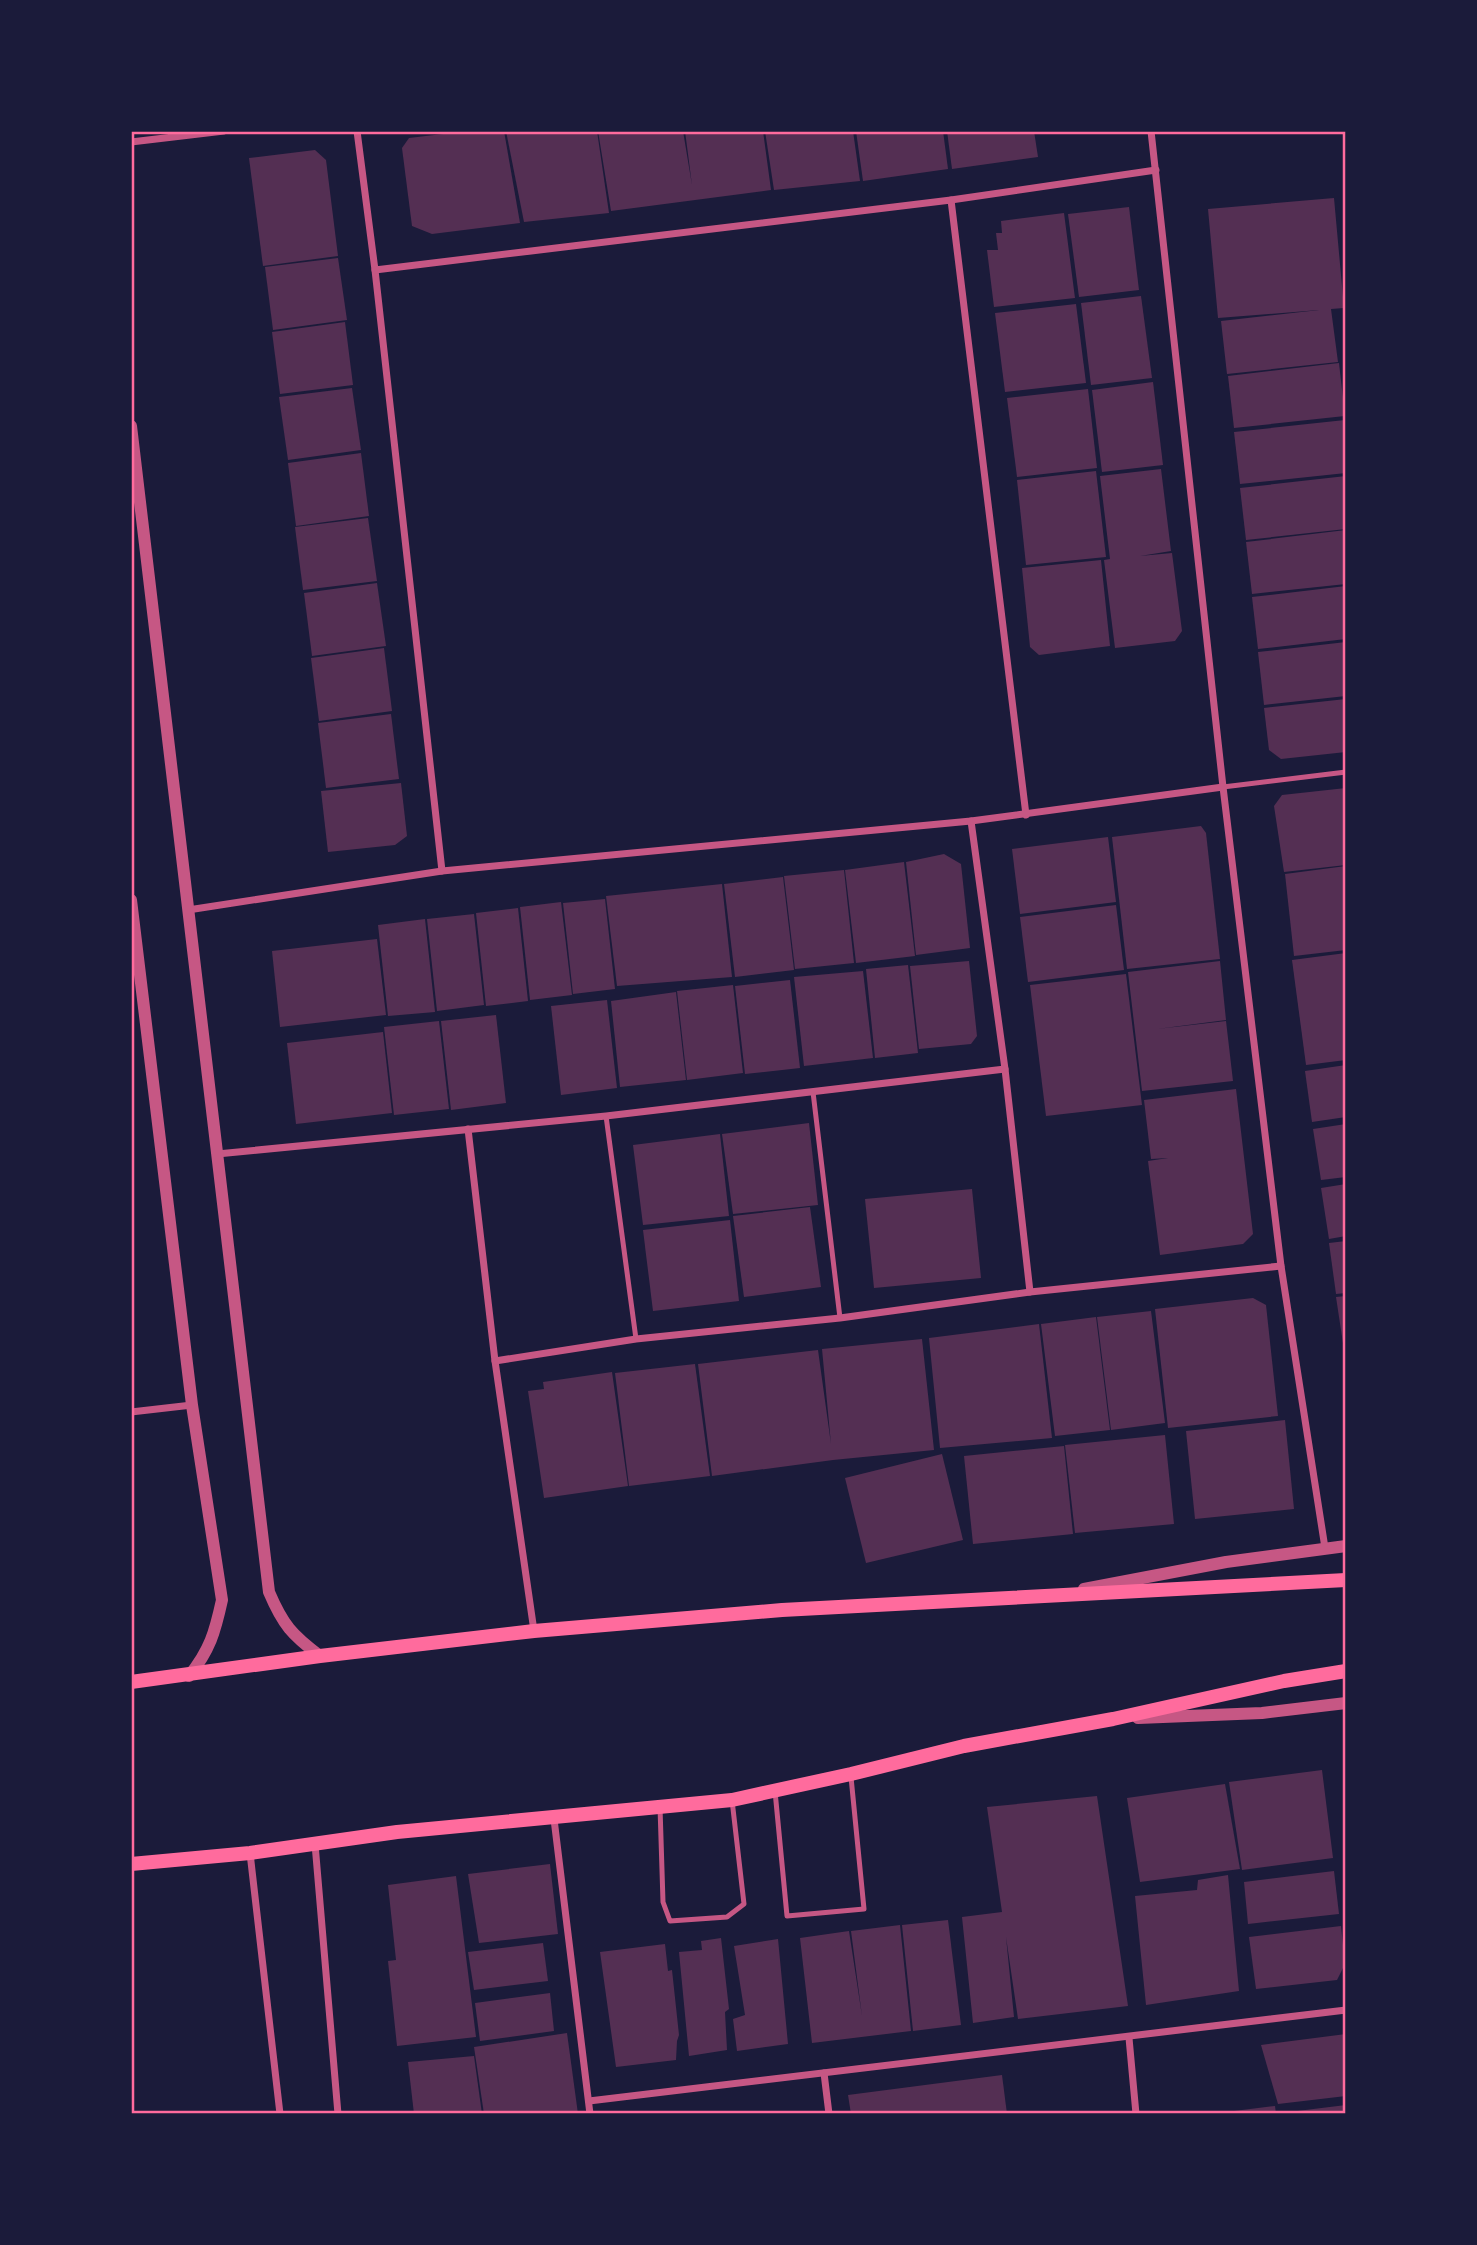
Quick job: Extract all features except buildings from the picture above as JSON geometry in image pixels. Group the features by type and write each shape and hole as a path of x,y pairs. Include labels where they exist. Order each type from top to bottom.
{"main road":[{"path":"131,1682 320,1656 534,1632 782,1610 1346,1580"},
{"path":"131,1864 250,1853 397,1832 732,1800 964,1746 1113,1719 1284,1681 1346,1671"}],"street":[{"path":"131,142 224,131"},
{"path":"357,131 442,871"},
{"path":"1151,131 1223,787 1281,1266 1325,1548"},
{"path":"374,270 951,200 1156,170"},
{"path":"951,200 1026,815"},
{"path":"131,426 269,1592 281,1621 299,1640 320,1656"},
{"path":"188,910 442,871 971,821 1223,787"},
{"path":"971,821 1005,1069 1030,1292"},
{"path":"131,900 192,1405 222,1601 215,1632 205,1656 189,1676"},
{"path":"217,1153 606,1116 1005,1069"},
{"path":"468,1129 495,1362 534,1632"},
{"path":"495,1362 636,1339 840,1318 1030,1292 1281,1266"},
{"path":"131,1412 192,1405"},
{"path":"1044,1597 1227,1562 1346,1546"},
{"path":"1113,1719 1262,1713 1346,1703"},
{"path":"554,1819 590,2114"},
{"path":"315,1844 338,2114"},
{"path":"250,1853 280,2114"},
{"path":"589,2101 1346,2010"},
{"path":"1129,2038 1136,2114"},
{"path":"824,2073 829,2114"}],"lane":[{"path":"1223,787 1346,772"},
{"path":"813,1092 840,1318"},
{"path":"606,1116 636,1339"},
{"path":"775,1791 787,1916 864,1909 850,1774"},
{"path":"660,1807 663,1902 670,1921 727,1917 744,1904 732,1800"}]}
